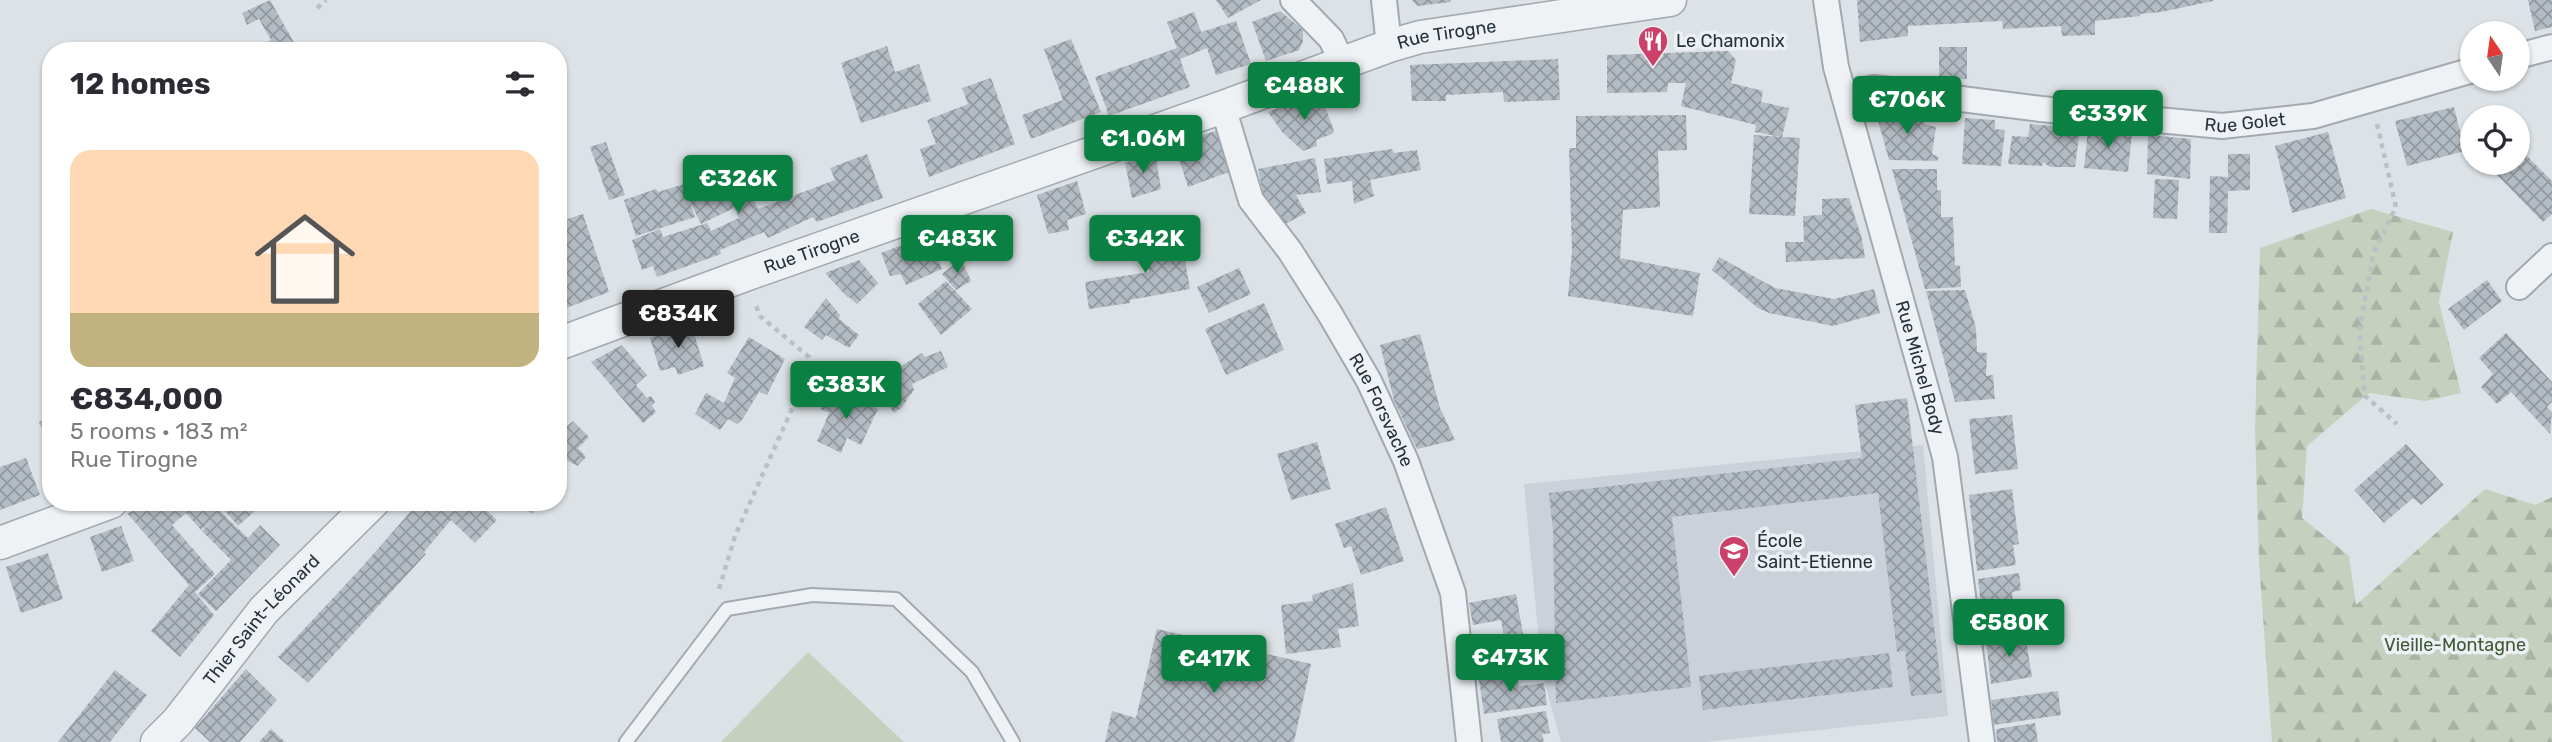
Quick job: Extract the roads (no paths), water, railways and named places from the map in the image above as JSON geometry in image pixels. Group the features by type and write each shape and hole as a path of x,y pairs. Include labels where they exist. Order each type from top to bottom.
{"street":[{"path":"1293,0 1331,39 1342,62"},
{"path":"1384,0 1389,46"},
{"name":"Rue Tirogne","path":"567,341 1389,46 1420,37 1670,0"},
{"name":"Rue Michel Body","path":"1826,0 1836,67 1945,457 1982,742"},
{"path":"2530,53 2552,47"},
{"name":"Rue Golet","path":"1844,95 1874,88 2041,109 2222,126 2313,116 2460,74"},
{"name":"Rue Forsvache","path":"1223,107 1251,200 1290,251 1330,314 1369,381 1406,461 1453,593 1469,742"},
{"path":"2519,287 2552,256"},
{"path":"0,543 87,511"},
{"name":"Thier Saint-Léonard","path":"157,742 178,721 264,610 364,511"}],"lane":[{"path":"626,742 727,609 812,595 895,599 972,672 1013,742"}],"place":[{"name":"Le Chamonix","path":"1653,68"},
{"name":"École Saint-Etienne","path":"1734,578"}],"park label":[{"name":"Vieille-Montagne","path":"2455,645"}]}
